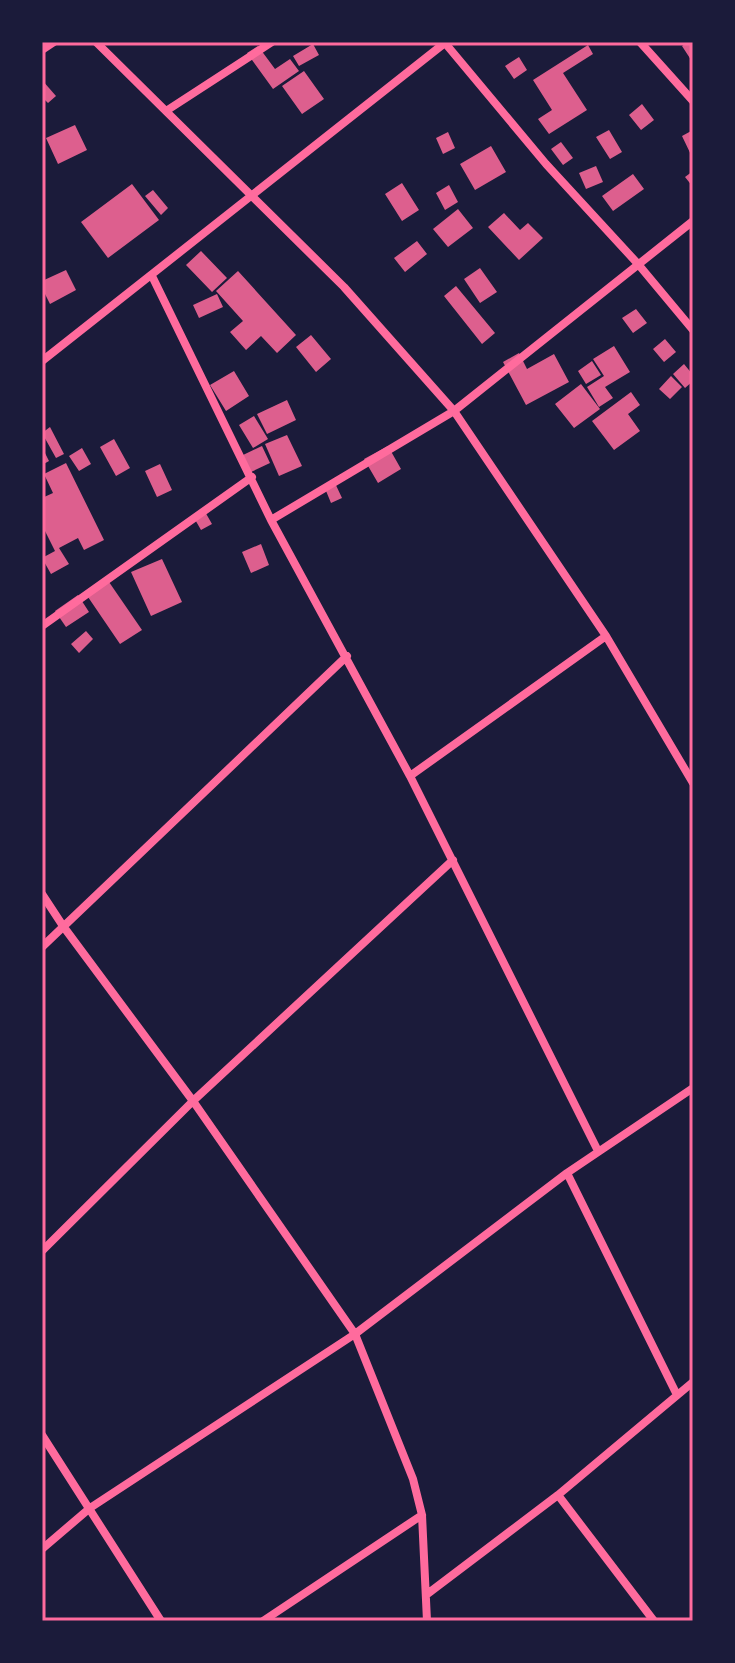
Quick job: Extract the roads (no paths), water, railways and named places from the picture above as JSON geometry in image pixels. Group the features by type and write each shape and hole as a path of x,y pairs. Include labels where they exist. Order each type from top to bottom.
{"street":[{"path":"42,50 54,42"},
{"path":"96,42 344,287 454,411 606,636 693,783"},
{"path":"166,111 272,42"},
{"path":"42,361 445,42 546,164 638,264 693,330"},
{"path":"640,42 693,101"},
{"path":"271,520 454,411 693,221"},
{"path":"152,276 271,520 410,776 598,1151"},
{"path":"42,626 252,477"},
{"path":"410,776 606,636"},
{"path":"42,947 347,656"},
{"path":"685,769 693,763"},
{"path":"42,1251 193,1101 453,860"},
{"path":"42,894 193,1101 355,1334 413,1479 422,1515 427,1621"},
{"path":"42,1549 90,1508 355,1334 567,1173 693,1088"},
{"path":"567,1173 677,1395"},
{"path":"426,1595 558,1495 693,1382"},
{"path":"42,1435 161,1621"},
{"path":"558,1495 654,1621"},
{"path":"263,1621 422,1515"}]}
